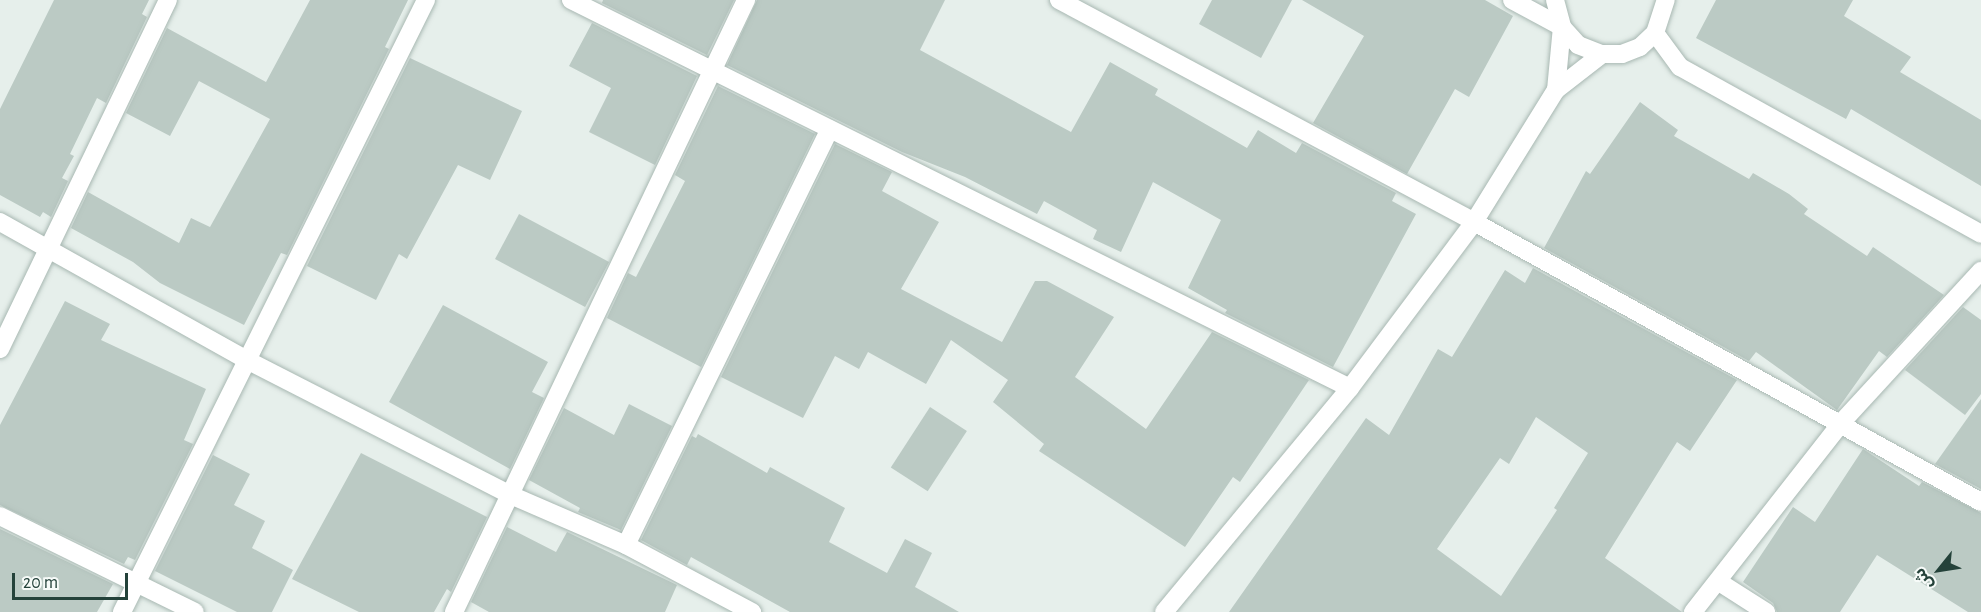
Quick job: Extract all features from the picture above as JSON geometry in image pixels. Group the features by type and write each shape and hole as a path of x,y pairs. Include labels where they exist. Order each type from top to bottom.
{"street":[{"path":"0,349 168,0"},
{"path":"122,612 245,359 426,0"},
{"path":"571,0 1350,388"},
{"path":"454,612 513,496 714,73 746,0"},
{"path":"1059,0 1474,222 1981,502"},
{"path":"1512,0 1562,27 1578,45 1602,54 1622,54 1640,47 1655,33 1667,1"},
{"path":"1556,0 1562,27 1556,90"},
{"path":"1655,33 1680,67 1981,234"},
{"path":"1164,612 1350,388 1474,222 1556,90 1602,54"},
{"path":"626,545 830,129"},
{"path":"0,222 245,359 513,496 626,545 752,612"},
{"path":"1693,612 1719,582 1841,423 1981,271"},
{"path":"0,516 195,612"},
{"path":"1719,582 1766,612"}],"building":[{"path":"54,0 149,0 142,14 147,17 106,103 97,98 70,154 74,156 62,178 68,181 51,217 43,212 40,217 0,195 0,109"},
{"path":"310,0 408,0 385,47 389,49 287,255 281,253 244,325 160,283 133,262 71,228 88,192 179,243 191,218 210,227 270,119 199,81 170,136 126,113 167,28 266,82"},
{"path":"603,0 734,0 707,55 602,3"},
{"path":"757,0 945,0 920,50 1071,132 1110,62 1158,89 1155,95 1247,148 1258,130 1296,153 1302,143 1396,193 1392,201 1416,214 1333,367 1225,313 1227,310 1188,288 1221,220 1153,182 1121,252 1093,239 1097,230 1044,201 1037,214 965,177 902,152 727,65"},
{"path":"1212,0 1292,0 1261,58 1199,24"},
{"path":"1302,0 1485,0 1513,16 1469,97 1455,89 1407,174 1313,123 1364,36"},
{"path":"1716,0 1853,0 1844,16 1911,57 1900,72 1981,120 1981,186 1851,109 1846,119 1696,38"},
{"path":"592,23 697,76 655,165 589,132 611,88 569,66"},
{"path":"410,58 522,111 490,180 458,165 407,259 399,254 376,300 307,266"},
{"path":"718,86 815,134 701,367 607,318 628,273 636,277 685,181 675,175"},
{"path":"1640,102 1678,130 1674,136 1749,179 1753,173 1789,194 1808,209 1804,214 1867,256 1873,247 1944,295 1887,357 1879,351 1837,410 1756,352 1749,361 1544,248 1586,171 1590,174"},
{"path":"835,144 892,172 882,191 939,222 901,289 1002,342 1035,281 1047,281 1114,317 1075,377 1146,429 1212,332 1309,380 1240,482 1233,477 1185,547 1039,451 1044,444 993,402 1008,380 951,340 926,384 868,352 859,369 835,356 803,418 721,377"},
{"path":"519,214 609,262 585,307 495,259"},
{"path":"1533,268 1737,380 1690,451 1677,442 1605,558 1682,612 1229,612 1366,418 1389,435 1438,349 1452,357 1505,270 1525,283","holes":["1536,417 1588,453 1554,508 1557,510 1501,596 1437,549 1500,458 1509,464"]},
{"path":"65,301 110,324 101,340 206,389 184,440 193,444 135,560 128,557 124,564 0,505 0,425"},
{"path":"443,305 548,362 532,392 544,398 510,469 389,402"},
{"path":"1963,307 1981,320 1981,394 1965,415 1905,370"},
{"path":"1981,399 1981,489 1935,464"},
{"path":"629,404 672,426 621,530 578,512 580,508 529,480 564,408 614,435"},
{"path":"930,407 967,431 928,491 891,467"},
{"path":"698,434 767,473 770,467 845,508 829,542 887,573 905,539 932,553 915,587 959,612 790,612 691,557 687,565 641,540 692,436 696,438"},
{"path":"1863,449 1919,486 1922,482 1981,513 1981,612 1968,612 1877,555 1840,612 1777,612 1773,603 1743,582 1793,507 1815,522"},
{"path":"361,453 487,517 451,592 447,589 434,612 359,612 292,579"},
{"path":"213,455 250,474 234,505 265,521 252,548 293,570 272,612 237,612 155,571"},
{"path":"507,527 556,552 567,532 677,585 665,612 489,612 471,602"},
{"path":"0,529 113,584 97,612 0,612"}]}
